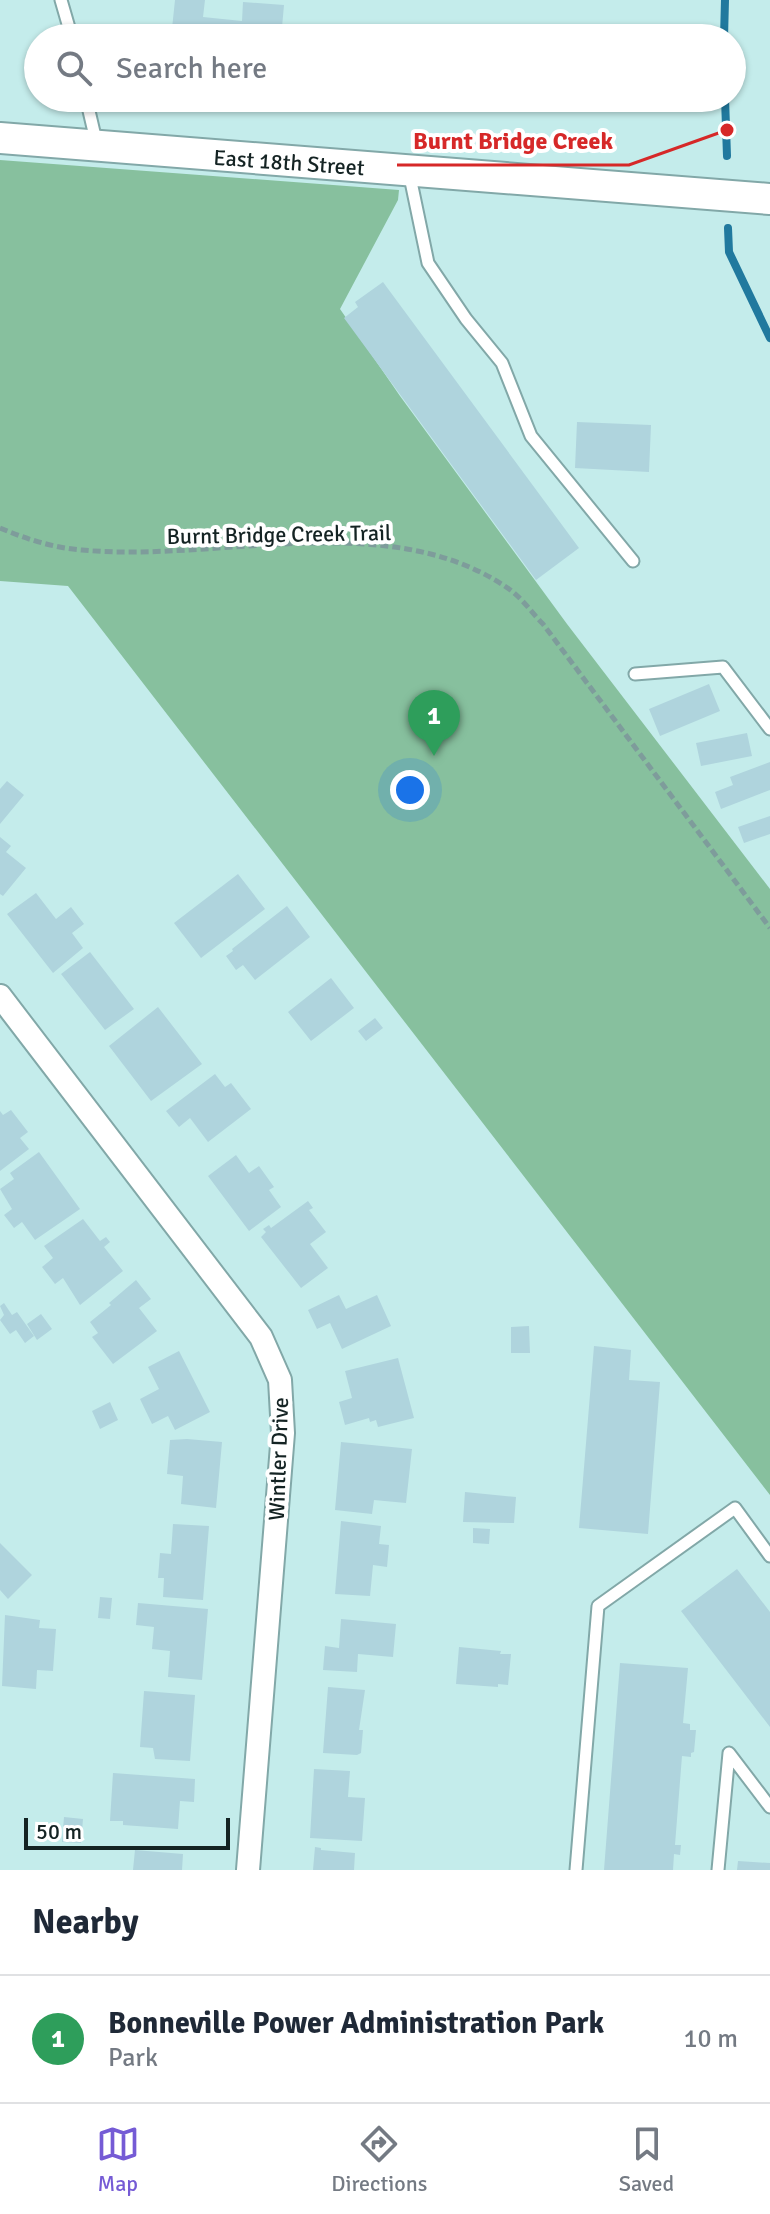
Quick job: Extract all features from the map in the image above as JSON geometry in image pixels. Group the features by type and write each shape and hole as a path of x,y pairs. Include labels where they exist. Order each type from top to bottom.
{"street":[{"name":"East 18th Street","path":"0,138 770,199"},
{"name":"Wintler Drive","path":"0,996 261,1337 280,1380 283,1433 248,1870"}],"lane":[{"path":"61,0 68,24"},
{"path":"89,112 97,146"},
{"path":"408,171 428,263 466,319 502,363 531,436 633,561"},
{"path":"635,674 723,667 770,729"},
{"path":"576,1870 598,1606 735,1508 770,1556"},
{"path":"718,1870 729,1753 770,1807"}],"path":[{"name":"Burnt Bridge Creek Trail","path":"0,528 51,545 120,552 268,545 383,545 448,559 481,572 512,591 543,624 770,928"}],"green space":[{"path":"0,160 399,190 398,200 340,309 567,624 770,889 770,1495 68,586 0,581"}],"building":[{"path":"175,0 205,0 203,17 242,21 243,2 284,5 282,24 172,24"},
{"path":"383,282 579,548 536,580 344,318 358,307 355,302"},
{"path":"577,422 651,425 649,472 575,468"},
{"path":"709,684 720,711 660,736 649,709"},
{"path":"747,733 752,756 701,766 696,743"},
{"path":"770,762 770,790 721,809 715,792 733,785 730,777"},
{"path":"7,781 24,795 0,824 0,789"},
{"path":"770,816 770,834 744,843 738,827"},
{"path":"0,837 11,846 6,852 26,868 3,896 0,894"},
{"path":"238,874 265,909 201,958 174,923"},
{"path":"36,893 56,919 71,907 84,924 72,933 83,948 53,973 7,914"},
{"path":"287,906 310,937 255,980 243,965 236,970 226,956"},
{"path":"90,952 134,1009 105,1030 61,974"},
{"path":"331,978 354,1008 311,1041 288,1012"},
{"path":"158,1007 202,1064 151,1101 109,1046"},
{"path":"375,1018 383,1028 366,1041 358,1031"},
{"path":"215,1074 225,1087 231,1083 251,1109 208,1142 190,1118 179,1127 166,1111"},
{"path":"11,1110 28,1132 20,1138 29,1149 0,1171 0,1111 3,1115"},
{"path":"39,1152 80,1209 35,1240 22,1222 14,1228 4,1215 12,1209 0,1189 14,1179 10,1173"},
{"path":"236,1155 249,1173 259,1166 274,1187 269,1190 281,1207 249,1231 208,1176"},
{"path":"308,1201 313,1208 309,1210 326,1232 310,1244 328,1268 301,1288 261,1237 266,1232 263,1229 269,1225 271,1228"},
{"path":"83,1219 100,1241 106,1237 110,1242 104,1247 123,1271 80,1305 63,1278 55,1284 42,1267 53,1258 44,1246"},
{"path":"136,1280 151,1299 139,1308 157,1331 113,1364 92,1337 98,1333 90,1322"},
{"path":"339,1295 346,1309 377,1295 391,1326 342,1349 330,1323 317,1329 308,1310"},
{"path":"4,1303 12,1315 17,1312 34,1336 25,1343 16,1330 10,1334 0,1320 4,1315 0,1306"},
{"path":"41,1314 52,1329 37,1340 27,1324"},
{"path":"529,1326 530,1353 511,1353 511,1327"},
{"path":"594,1346 631,1350 629,1380 660,1382 648,1534 579,1528"},
{"path":"179,1351 210,1412 175,1430 168,1416 152,1424 140,1399 159,1389 148,1367"},
{"path":"398,1358 414,1418 378,1427 376,1420 370,1422 369,1418 345,1425 339,1402 352,1398 345,1371"},
{"path":"110,1402 118,1420 100,1429 92,1411"},
{"path":"170,1440 222,1442 216,1508 181,1504 183,1476 167,1474"},
{"path":"341,1442 412,1449 406,1503 374,1500 372,1514 335,1510"},
{"path":"465,1492 516,1497 514,1523 463,1522"},
{"path":"341,1521 381,1526 379,1544 389,1545 387,1567 373,1565 370,1596 335,1594"},
{"path":"173,1524 209,1526 203,1600 163,1597 164,1578 158,1578 160,1553 171,1554"},
{"path":"473,1528 490,1529 489,1544 473,1543"},
{"path":"0,1543 32,1575 8,1599 0,1590"},
{"path":"737,1569 770,1612 770,1727 681,1611"},
{"path":"100,1597 112,1598 110,1619 98,1618"},
{"path":"138,1603 208,1609 202,1680 168,1677 170,1651 152,1649 154,1627 136,1625"},
{"path":"5,1615 40,1620 39,1628 56,1629 53,1671 37,1670 36,1689 2,1686"},
{"path":"341,1619 396,1624 393,1657 358,1654 357,1672 323,1670 325,1646 339,1648"},
{"path":"459,1647 511,1654 508,1685 456,1684"},
{"path":"620,1663 688,1668 683,1723 690,1724 690,1730 696,1730 694,1752 691,1757 682,1756 675,1845 681,1845 680,1855 674,1854 673,1870 604,1870"},
{"path":"328,1687 365,1690 359,1730 363,1730 361,1753 357,1755 323,1753"},
{"path":"144,1691 195,1695 190,1761 155,1759 153,1748 140,1747"},
{"path":"314,1769 350,1771 348,1797 365,1798 362,1841 310,1838"},
{"path":"113,1773 195,1779 194,1802 180,1801 178,1829 123,1825 123,1821 110,1821"},
{"path":"64,1817 83,1819 81,1843 62,1842"},
{"path":"315,1847 355,1853 354,1870 313,1870"},
{"path":"135,1850 183,1854 182,1870 133,1870"},
{"path":"738,1861 770,1863 770,1870 737,1870"}],"waterway":[{"path":"724,24 725,0"},
{"path":"725,112 727,156"},
{"path":"728,228 729,252 770,338"}],"place":[{"name":"Burnt Bridge Creek","path":"727,130"},
{"name":"Bonneville Power Administration Park","path":"434,756"}]}
